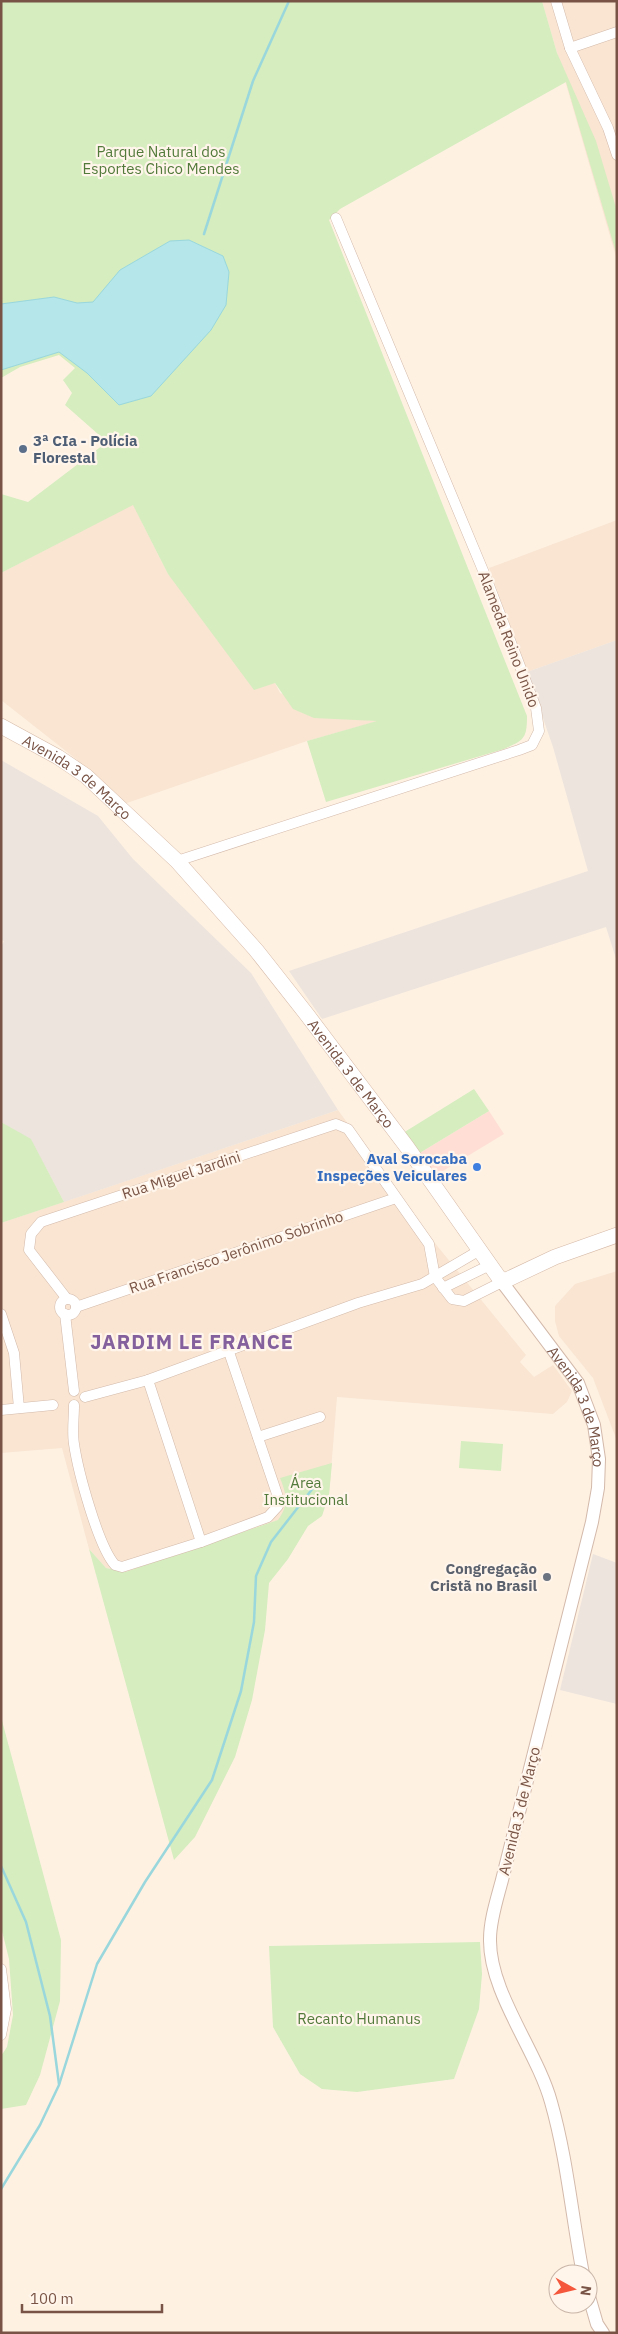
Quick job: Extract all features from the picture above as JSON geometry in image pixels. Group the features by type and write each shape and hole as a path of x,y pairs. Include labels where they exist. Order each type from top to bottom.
{"main road":[{"name":"Avenida 3 de Março","path":"1,726 58,757 86,776 177,861 256,950 308,1016 407,1147 502,1282"},
{"path":"502,1282 556,1257 617,1235"}],"street":[{"path":"556,1 570,48 613,127 617,155"},
{"path":"570,48 617,32"},
{"name":"Alameda Reino Unido","path":"177,861 519,750 532,745 539,731 536,708 487,580 336,218"},
{"name":"Rua Miguel Jardini","path":"67,1299 29,1250 31,1234 42,1222 336,1124 348,1129 396,1198"},
{"path":"396,1198 428,1244 435,1277 452,1299 464,1301 502,1282"},
{"name":"Rua Francisco Jerônimo Sobrinho","path":"76,1307 396,1198"},
{"path":"85,1397 148,1380 358,1304 422,1284 480,1250"},
{"path":"443,1288 490,1265"},
{"name":"Avenida 3 de Março","path":"502,1282 578,1383 594,1425 599,1459 598,1488 592,1522 502,1880 490,1938 490,1950 501,1991 546,2083 561,2136 581,2264"},
{"path":"64,1314 73,1314 76,1307 72,1300 67,1299 60,1306 64,1314 74,1391 70,1398 74,1405 74,1443 94,1520 108,1557 115,1565 122,1567 200,1542 268,1517 278,1506 277,1494 229,1352"},
{"path":"1,1314 14,1353 20,1408"},
{"path":"148,1380 200,1542"},
{"path":"74,1391 80,1391 85,1397"},
{"path":"74,1405 82,1404 85,1397"},
{"path":"1,1410 53,1405"},
{"path":"258,1437 320,1417"},
{"path":"1,1970 6,2009 1,2035"},
{"path":"595,2314 603,2333"}],"shaded area":[{"path":"542,1 617,1 617,260 612,243"},
{"path":"133,504 168,574 275,683 280,693 352,719 379,721 307,741 124,804 76,759 1,700 1,573"},
{"path":"617,520 617,640 527,672 489,568"},
{"path":"617,640 617,962 606,927 322,1019 289,971 588,871 553,747 527,672"},
{"path":"1,760 98,816 133,859 251,973 338,1110 64,1202 31,1140 1,1122 1,947 4,941 1,940"},
{"path":"338,1110 430,1237 526,1355 520,1362 534,1377 553,1365 572,1391 567,1402 553,1414 337,1397 329,1495 326,1504 125,1572 106,1568 89,1549 62,1448 1,1453 1,1223"},
{"path":"489,1111 504,1134 433,1177 418,1154"},
{"path":"617,1271 617,1441 593,1378 559,1336 555,1321 555,1306 575,1284"},
{"path":"593,1554 617,1563 617,1704 560,1690"}],"green space":[{"name":"Parque Natural dos Esportes Chico Mendes","path":"1,1 542,1 557,53 596,141 617,211 617,256 566,82 340,209 329,220 527,716 525,734 520,741 504,749 326,802 307,741 377,721 314,718 293,709 275,683 254,690 168,574 133,505 1,573 1,494 28,502 107,442 65,405 72,393 63,380 75,368 59,355 20,367 1,378"},
{"path":"474,1089 489,1111 418,1154 403,1133"},
{"path":"1,1122 31,1139 64,1202 1,1223"},
{"path":"461,1441 503,1444 501,1471 459,1468"},
{"name":"Área Institucional","path":"332,1463 329,1495 322,1516 308,1526 288,1559 269,1583 265,1630 252,1700 235,1757 195,1837 174,1860 89,1549 106,1568 125,1572 278,1520 284,1510 286,1500 280,1478"},
{"path":"1,1717 61,1940 60,2001 40,2075 26,2105 1,2109 1,2056 7,2047 13,2015 9,1959 1,1927"},
{"name":"Recanto Humanus","path":"480,1942 482,1974 479,2009 454,2079 357,2092 322,2089 300,2074 273,2027 269,1946"}],"water":[{"path":"189,240 223,256 229,272 226,305 211,330 151,396 119,405 87,373 59,352 1,370 1,304 54,297 77,303 93,302 120,270 170,241"}],"waterway":[{"path":"204,234 253,81 289,1"},
{"path":"1,2189 40,2125 59,2085 97,1964 145,1882 212,1780 241,1691 254,1622 256,1576 271,1542 313,1488"},
{"path":"1,1866 26,1922 50,2016 59,2084"}],"place":[{"name":"3ª CIa - Polícia Florestal","path":"23,449"},
{"name":"Aval Sorocaba Inspeções Veiculares","path":"477,1167"},
{"name":"Congregação Cristã no Brasil","path":"547,1577"}],"district":[{"name":"JARDIM LE FRANCE","path":"192,1341"}]}
